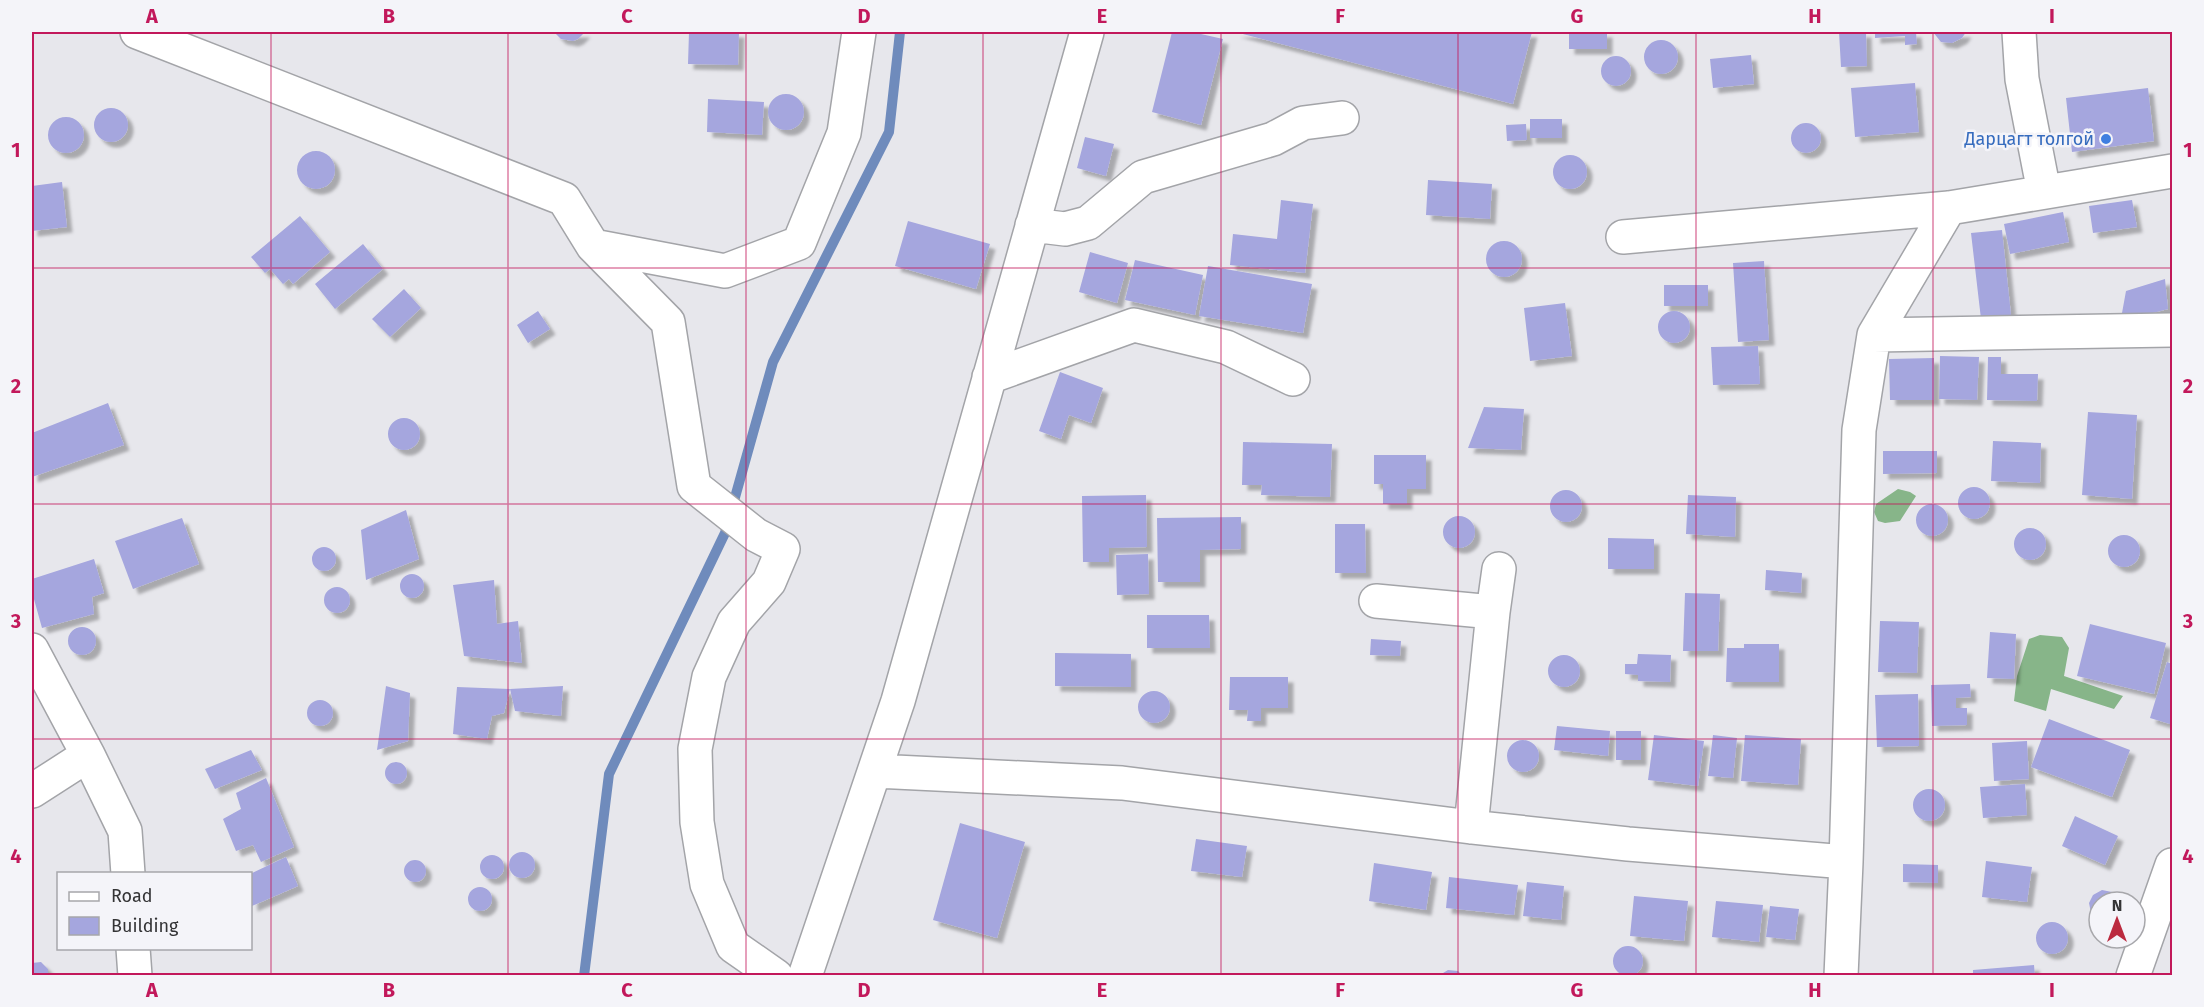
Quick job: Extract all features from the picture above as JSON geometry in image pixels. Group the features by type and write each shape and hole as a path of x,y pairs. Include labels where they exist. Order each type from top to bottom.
{"street":[{"path":"137,32 564,199 593,246 668,322 694,486 756,535 783,549 769,582 734,622 709,677 695,749 697,822 707,884 733,946 776,975"},
{"path":"593,246 725,271 799,243 844,134 859,32"},
{"path":"805,975 898,701 1087,32"},
{"path":"2019,32 2022,79 2044,192"},
{"path":"1032,225 1065,229 1088,224 1143,177 1273,139 1303,123 1342,118"},
{"path":"1623,237 1949,208 2172,171"},
{"path":"1841,975 1859,430 1874,335 1949,208"},
{"path":"989,376 1134,325 1226,347 1293,380"},
{"path":"1874,335 2172,330"},
{"path":"1471,827 1499,569"},
{"path":"1376,602 1493,612"},
{"path":"32,650 88,755 125,831 128,872"},
{"path":"32,791 88,755"},
{"path":"875,771 1122,783 1471,827 1628,844 1846,862"},
{"path":"2133,975 2172,865"},
{"path":"133,950 135,975"}],"green space":[{"path":"1898,489 1916,496 1900,521 1885,523 1878,521 1874,512 1876,504"},
{"path":"2040,635 2062,637 2069,648 2064,676 2123,696 2114,709 2051,689 2046,711 2014,701 2017,676 2029,639"}],"building":[{"path":"554,32 585,32 573,41 561,39"},
{"path":"689,32 739,32 738,65 688,64"},
{"path":"1172,32 1192,32 1223,39 1201,125 1152,112"},
{"path":"1235,32 1532,32 1513,104"},
{"path":"1569,32 1607,32 1607,49 1569,49"},
{"path":"1839,32 1866,32 1867,66 1841,67"},
{"path":"1875,32 1916,32 1917,44 1905,45 1905,36 1875,38"},
{"path":"1933,32 1966,32 1962,38 1952,43 1941,42"},
{"path":"1661,40 1673,45 1678,57 1673,69 1661,74 1649,69 1644,57 1649,45"},
{"path":"1751,55 1754,84 1713,88 1710,59"},
{"path":"1616,56 1622,57 1630,65 1630,77 1622,85 1616,86 1610,85 1602,77 1601,71 1602,65 1610,57"},
{"path":"1915,83 1919,132 1855,137 1851,88"},
{"path":"2148,88 2154,141 2072,152 2066,98"},
{"path":"786,94 798,100 804,112 798,124 786,130 774,124 768,112 774,100"},
{"path":"708,99 764,102 762,135 707,132"},
{"path":"111,108 123,113 128,125 123,137 111,142 99,137 94,125 99,113"},
{"path":"66,117 79,122 84,135 79,148 66,153 53,148 48,135 53,122"},
{"path":"1530,119 1562,119 1562,138 1530,138"},
{"path":"1806,123 1812,124 1820,132 1820,144 1812,152 1806,153 1800,152 1792,144 1791,138 1792,132 1800,124"},
{"path":"1526,124 1527,140 1507,141 1506,125"},
{"path":"1085,137 1114,144 1106,176 1077,168"},
{"path":"316,151 329,157 335,170 329,183 316,189 303,183 297,170 303,157"},
{"path":"1570,155 1582,160 1587,172 1582,184 1570,189 1558,184 1553,172 1558,160"},
{"path":"1428,180 1492,184 1490,219 1426,215"},
{"path":"62,182 67,227 32,231 32,186"},
{"path":"1281,200 1313,204 1305,273 1230,265 1233,234 1277,239"},
{"path":"2132,200 2137,227 2093,233 2089,206"},
{"path":"2063,212 2069,242 2010,254 2004,224"},
{"path":"300,216 330,252 293,284 289,279 283,284 270,269 265,273 251,257"},
{"path":"908,221 990,244 976,289 895,266"},
{"path":"2002,230 2011,315 1981,319 1971,233"},
{"path":"1504,241 1516,247 1522,259 1516,271 1504,277 1492,271 1486,259 1492,247"},
{"path":"363,244 383,269 335,309 315,284"},
{"path":"1090,252 1128,263 1117,303 1079,292"},
{"path":"1135,260 1203,275 1195,315 1125,300"},
{"path":"1764,261 1769,340 1738,342 1733,263"},
{"path":"1208,266 1312,284 1303,333 1199,316"},
{"path":"2165,279 2168,309 2126,320 2122,313 2126,291"},
{"path":"1664,285 1708,285 1708,306 1664,306"},
{"path":"404,289 421,308 390,337 372,319"},
{"path":"1565,303 1572,356 1530,361 1524,308"},
{"path":"538,311 550,329 528,343 517,325"},
{"path":"1674,311 1685,316 1690,327 1685,338 1674,343 1663,338 1658,327 1663,316"},
{"path":"1758,346 1760,384 1713,385 1711,347"},
{"path":"1940,356 1979,357 1977,400 1939,399"},
{"path":"1988,357 2001,357 2001,374 2038,374 2037,401 1987,400"},
{"path":"1934,358 1934,400 1890,400 1889,359"},
{"path":"1060,372 1103,388 1091,423 1069,415 1061,439 1039,431"},
{"path":"108,403 124,445 32,477 32,433"},
{"path":"1484,407 1524,409 1521,450 1468,448"},
{"path":"2088,412 2137,415 2132,499 2082,495"},
{"path":"404,418 416,422 420,434 416,446 404,450 392,446 388,434 392,422"},
{"path":"1993,441 2041,443 2040,483 1991,481"},
{"path":"1243,442 1332,444 1330,497 1261,495 1262,485 1242,485"},
{"path":"1883,451 1937,451 1937,473 1883,474"},
{"path":"1374,455 1426,455 1426,489 1407,489 1407,504 1383,504 1383,484 1374,484"},
{"path":"1974,487 1985,492 1990,503 1985,514 1974,519 1963,514 1958,503 1963,492"},
{"path":"1566,490 1577,495 1582,506 1577,517 1566,522 1555,517 1550,506 1555,495"},
{"path":"1146,495 1147,547 1109,548 1109,562 1083,562 1082,496"},
{"path":"1688,495 1736,497 1735,537 1686,534"},
{"path":"1932,504 1943,509 1948,520 1943,531 1932,536 1921,531 1916,520 1921,509"},
{"path":"406,510 419,559 366,580 361,530"},
{"path":"1459,516 1470,521 1475,532 1470,543 1459,548 1448,543 1443,532 1448,521"},
{"path":"1241,517 1241,549 1200,550 1200,582 1158,582 1157,518"},
{"path":"182,518 199,564 133,589 115,541"},
{"path":"1335,524 1365,524 1366,573 1335,573"},
{"path":"2030,528 2041,533 2046,544 2041,555 2030,560 2019,555 2014,544 2019,533"},
{"path":"2124,535 2135,540 2140,551 2135,562 2124,567 2113,562 2108,551 2113,540"},
{"path":"1608,538 1654,539 1654,569 1608,569"},
{"path":"324,547 329,548 335,554 335,564 329,570 324,571 319,570 313,564 312,559 313,554 319,548"},
{"path":"1148,554 1149,594 1117,595 1116,555"},
{"path":"94,559 104,593 92,597 94,614 42,628 32,592 32,579"},
{"path":"1766,570 1802,573 1801,593 1765,590"},
{"path":"412,574 421,577 424,586 421,595 412,598 403,595 400,586 403,577"},
{"path":"494,580 497,624 518,621 522,663 464,656 453,585"},
{"path":"337,587 346,591 350,600 346,609 337,613 328,609 324,600 328,591"},
{"path":"1685,593 1720,594 1718,651 1683,651"},
{"path":"1147,615 1209,615 1210,648 1147,648"},
{"path":"1880,621 1919,622 1917,673 1878,672"},
{"path":"2090,624 2166,643 2154,694 2077,676"},
{"path":"82,627 92,631 96,641 92,651 82,655 72,651 68,641 72,631"},
{"path":"1990,632 2016,634 2014,679 1987,678"},
{"path":"1371,639 1401,641 1400,656 1370,655"},
{"path":"1744,644 1779,644 1779,682 1726,682 1727,648 1744,648"},
{"path":"1055,653 1131,654 1131,687 1055,686"},
{"path":"1638,654 1671,655 1670,682 1638,681 1638,675 1625,674 1625,664 1637,664"},
{"path":"1564,655 1575,660 1580,671 1575,682 1564,687 1553,682 1548,671 1553,660"},
{"path":"2167,662 2172,664 2170,724 2150,718"},
{"path":"1230,677 1288,677 1288,708 1261,708 1261,721 1247,721 1248,710 1229,710"},
{"path":"1970,684 1971,697 1956,698 1956,708 1967,708 1967,725 1932,726 1931,685"},
{"path":"386,686 410,693 408,741 377,750"},
{"path":"563,686 561,716 515,711 510,689"},
{"path":"457,687 510,689 504,713 492,716 487,739 453,734"},
{"path":"1154,691 1165,696 1170,707 1165,718 1154,723 1143,718 1138,707 1143,696"},
{"path":"1918,694 1919,746 1877,747 1875,695"},
{"path":"320,700 329,704 333,713 329,722 320,726 311,722 307,713 311,704"},
{"path":"2049,719 2130,750 2112,797 2031,767"},
{"path":"1557,726 1610,731 1608,756 1554,750"},
{"path":"1616,731 1641,731 1641,760 1616,760"},
{"path":"1654,735 1704,741 1698,786 1648,780"},
{"path":"1713,735 1737,738 1733,778 1708,776"},
{"path":"1745,735 1801,739 1798,785 1741,781"},
{"path":"1523,740 1534,745 1539,756 1534,767 1523,772 1512,767 1507,756 1512,745"},
{"path":"2027,741 2029,779 1994,781 1992,743"},
{"path":"251,750 262,770 215,789 205,769"},
{"path":"396,762 404,765 407,773 404,781 396,784 388,781 385,773 388,765"},
{"path":"266,778 294,847 261,862 253,845 236,851 223,819 241,809 236,793"},
{"path":"2025,784 2027,815 1983,818 1980,787"},
{"path":"1929,789 1940,794 1945,805 1940,816 1929,821 1918,816 1913,805 1918,794"},
{"path":"2075,816 2118,836 2105,865 2062,846"},
{"path":"960,823 1025,842 997,938 933,920"},
{"path":"1196,839 1247,846 1242,877 1191,871"},
{"path":"522,852 531,856 535,865 531,874 522,878 513,874 509,865 513,856"},
{"path":"492,855 501,858 504,867 501,876 492,879 483,876 480,867 483,858"},
{"path":"286,857 298,886 252,906 252,873"},
{"path":"415,860 423,863 426,871 423,879 415,882 407,879 404,871 407,863"},
{"path":"1986,861 2032,867 2027,902 1982,897"},
{"path":"1374,863 1432,872 1426,910 1369,901"},
{"path":"1903,864 1938,865 1938,883 1903,882"},
{"path":"1449,877 1518,885 1514,915 1446,908"},
{"path":"1527,882 1564,886 1561,920 1523,916"},
{"path":"480,887 488,891 492,899 488,907 480,911 472,907 468,899 472,891"},
{"path":"1634,896 1688,901 1684,941 1630,936"},
{"path":"1716,901 1763,905 1759,942 1712,937"},
{"path":"1770,906 1799,909 1795,940 1766,937"},
{"path":"2052,922 2063,927 2068,938 2063,949 2052,954 2041,949 2036,938 2041,927"},
{"path":"1628,946 1639,950 1643,961 1639,972 1628,976 1617,972 1613,961 1617,950"},
{"path":"41,962 48,969 48,976 32,976 32,963"},
{"path":"2034,965 2035,976 1973,976 1973,970"},
{"path":"1448,970 1458,971 1463,976 1438,976"}],"waterway":[{"path":"584,976 609,774 725,533 773,362 889,132 900,32"}],"place":[{"name":"Дарцагт толгой","path":"2106,139"}]}
